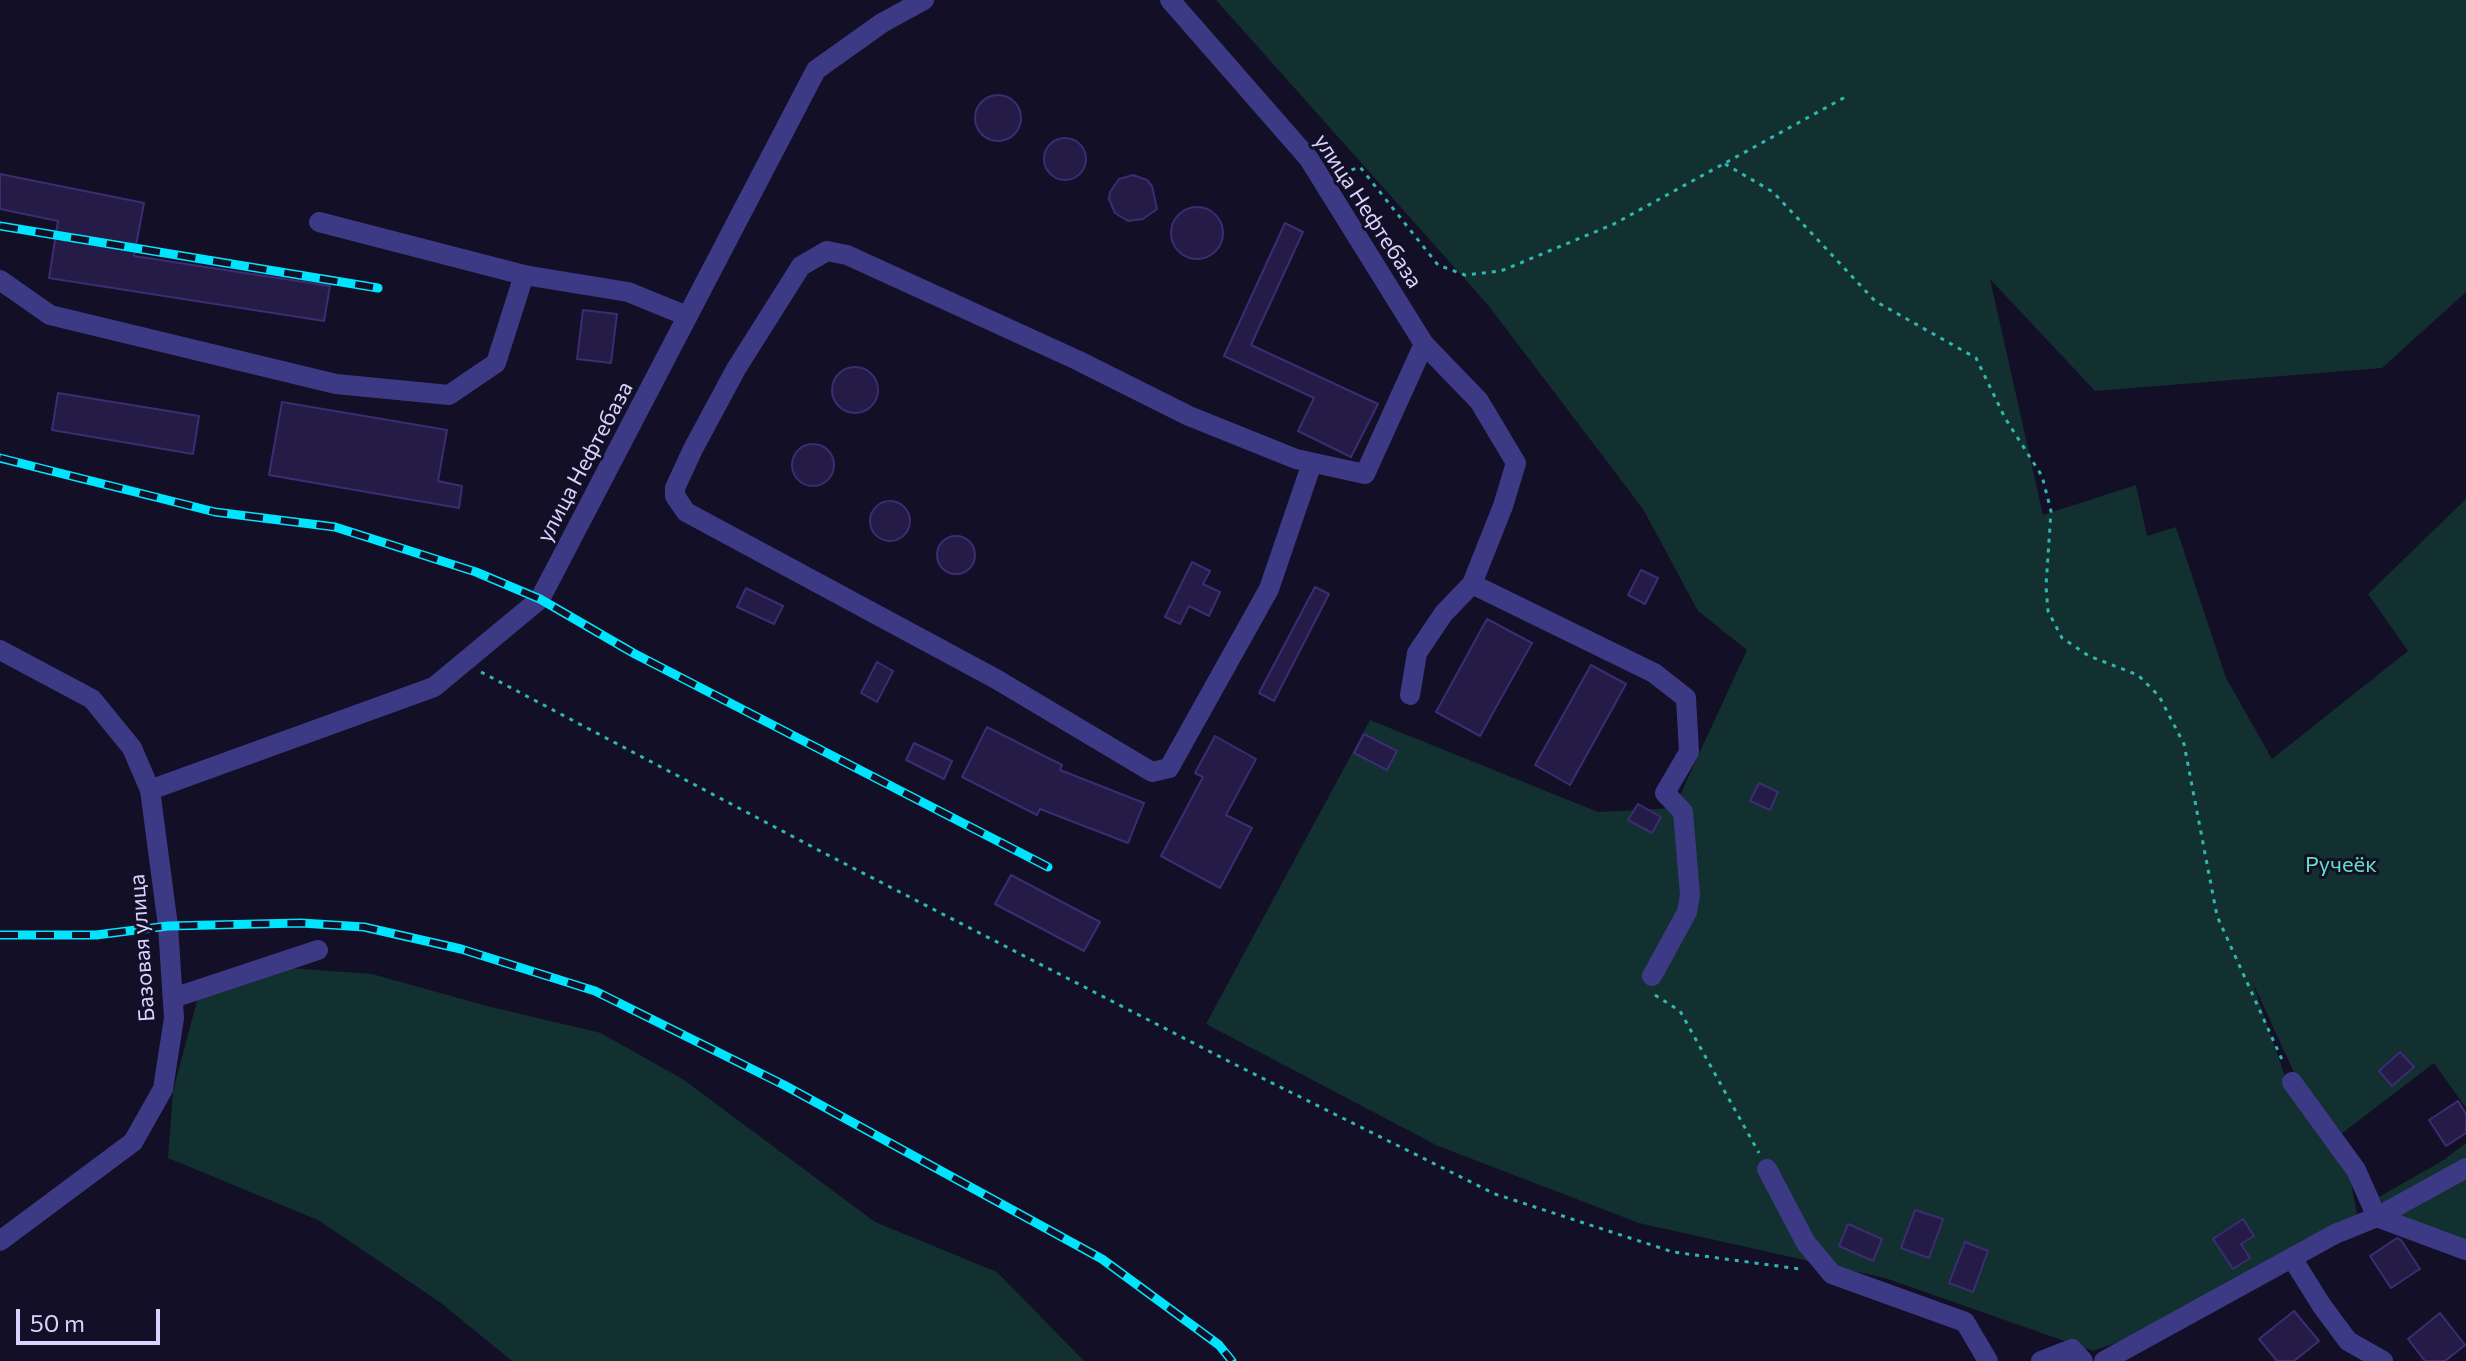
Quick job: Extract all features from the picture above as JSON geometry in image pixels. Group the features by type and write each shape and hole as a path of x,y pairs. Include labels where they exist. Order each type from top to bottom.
{"street":[{"name":"улица Нефтебаза","path":"150,790 434,687 540,599 816,70 882,23 924,0"},
{"name":"улица Нефтебаза","path":"1170,0 1309,159 1424,344 1479,401 1516,463 1503,506 1472,584"},
{"path":"319,222 524,275 628,292 687,316"},
{"path":"1312,463 1269,589 1169,768 1152,772 996,679 686,512 675,496 675,488 693,449 736,369 801,266 827,251 847,255 1077,360 1189,416 1312,463 1365,474 1424,344"},
{"path":"0,280 50,315 336,384 449,395 496,363 524,275"},
{"path":"1410,695 1417,653 1444,613 1472,584 1654,673 1686,698 1689,752 1665,793 1683,812 1690,895 1687,912 1652,976"},
{"name":"Базовая улица","path":"0,650 92,699 132,748 150,790 168,926 174,1018 163,1089 133,1142 0,1241"},
{"path":"173,998 318,950"},
{"path":"2292,1082 2356,1170 2377,1217 2466,1250"},
{"path":"2104,1361 2335,1234 2377,1217 2466,1168"},
{"path":"1767,1169 1806,1243 1832,1274 1965,1322 1988,1361"},
{"path":"2292,1258 2348,1341 2383,1361"},
{"path":"2041,1361 2072,1349 2083,1361"}],"path":[{"path":"1323,179 1360,167 1438,265 1465,275 1501,271 1614,224 1849,95"},
{"path":"1725,164 1773,192 1875,301 1976,358 2005,418 2042,476 2051,511 2046,586 2048,611 2062,638 2089,656 2138,675 2159,696 2184,744 2217,916 2292,1082"},
{"path":"464,663 839,861 1495,1194 1673,1252 1832,1274"},
{"path":"1652,976 1654,995 1680,1011 1767,1169"}],"green space":[{"name":"Ручеёк","path":"1216,0 2466,0 2466,292 2382,368 2095,391 1990,279 2043,515 2136,485 2147,536 2176,527 2226,678 2272,759 2408,651 2368,594 2466,499 2466,1108 2434,1063 2341,1134 2297,1079 2252,981 2288,1085 2349,1172 2357,1214 2124,1340 2093,1351 1885,1278 1639,1223 1438,1146 1206,1024 1370,720 1598,812 1674,808 1747,650 1698,611 1643,509 1488,305"},
{"path":"250,965 372,974 601,1033 684,1080 875,1222 997,1272 1084,1361 512,1361 441,1303 318,1220 168,1158 173,1091 202,982"},
{"path":"2466,1143 2466,1245 2393,1216 2379,1197 2442,1161"}],"building":[{"path":"998,95 1014,102 1021,118 1014,134 998,141 982,134 975,118 982,102"},
{"path":"1065,138 1080,144 1086,159 1080,174 1065,180 1050,174 1044,159 1050,144"},
{"path":"0,174 144,203 134,256 330,286 324,321 49,278 58,221 0,209"},
{"path":"1133,175 1147,180 1152,186 1157,209 1143,219 1128,221 1115,213 1109,199 1119,179"},
{"path":"1197,207 1216,214 1223,233 1216,252 1197,259 1178,252 1171,233 1178,214"},
{"path":"1285,223 1303,232 1251,345 1378,404 1351,457 1298,431 1314,398 1224,356"},
{"path":"583,310 617,314 611,363 577,359"},
{"path":"855,367 871,374 878,390 871,406 855,413 839,406 832,390 839,374"},
{"path":"58,393 199,416 193,454 52,430"},
{"path":"282,402 447,430 438,481 462,486 459,508 269,475"},
{"path":"813,444 828,450 834,465 828,480 813,486 798,480 792,465 798,450"},
{"path":"890,501 904,507 910,521 904,535 890,541 876,535 870,521 876,507"},
{"path":"956,536 969,542 975,555 969,568 956,574 943,568 937,555 943,542"},
{"path":"1192,562 1210,571 1203,584 1220,592 1209,616 1189,606 1180,624 1165,617"},
{"path":"1641,570 1658,578 1645,604 1628,595"},
{"path":"1315,587 1329,594 1274,701 1259,693"},
{"path":"746,588 783,606 774,624 737,607"},
{"path":"1487,619 1532,643 1480,736 1436,712"},
{"path":"877,662 893,671 877,702 861,693"},
{"path":"1591,665 1626,684 1570,785 1535,765"},
{"path":"987,727 1062,765 1060,770 1144,803 1128,843 1040,809 1037,815 962,777"},
{"path":"1364,734 1397,751 1387,770 1354,753"},
{"path":"1215,736 1256,759 1226,815 1252,828 1220,888 1161,856 1203,777 1195,773"},
{"path":"914,743 952,761 944,779 906,760"},
{"path":"1759,783 1778,792 1770,810 1750,801"},
{"path":"1638,804 1661,817 1652,833 1628,820"},
{"path":"1011,875 1100,922 1084,951 995,904"},
{"path":"2400,1052 2414,1067 2392,1086 2379,1071"},
{"path":"2458,1101 2466,1114 2466,1133 2446,1146 2429,1120"},
{"path":"1915,1210 1943,1219 1929,1258 1901,1248"},
{"path":"2243,1219 2254,1236 2241,1244 2250,1258 2233,1269 2213,1239"},
{"path":"1848,1224 1882,1239 1873,1261 1839,1246"},
{"path":"2397,1238 2420,1269 2391,1288 2370,1256"},
{"path":"1965,1242 1988,1251 1973,1292 1949,1283"},
{"path":"2294,1311 2319,1341 2294,1361 2277,1361 2259,1339"},
{"path":"2440,1313 2465,1345 2445,1361 2425,1361 2408,1339"}],"railway":[{"path":"0,226 378,288"},
{"path":"0,458 215,512 335,527 476,572 540,599 635,654 1048,867"},
{"path":"0,935 96,935 168,926 301,923 364,927 461,949 595,991 784,1085 1102,1259 1219,1345 1232,1361"}]}
